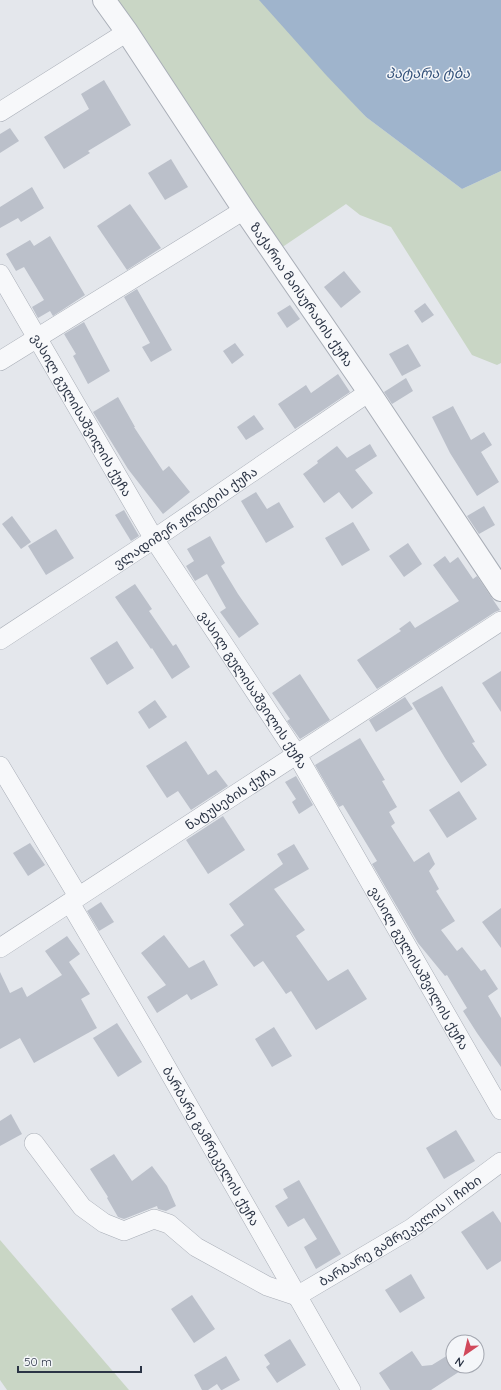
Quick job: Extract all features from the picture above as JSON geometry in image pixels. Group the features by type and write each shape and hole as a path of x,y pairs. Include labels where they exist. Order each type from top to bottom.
{"street":[{"name":"ზაქარია მაისურაძის ქუჩა","path":"104,0 127,32 244,210 369,392 501,590"},
{"path":"0,112 127,32"},
{"path":"0,361 244,210"},
{"name":"ვასილ გულისაშვილის ქუჩა","path":"0,274 154,539 297,755 501,1110"},
{"name":"ვლადიმერ ჟღნეტის ქუჩა","path":"0,640 154,539 369,392"},
{"name":"ნატუსების ქუჩა","path":"0,948 501,621"},
{"name":"ბარბარე გამრეკელის ქუჩა","path":"0,766 152,1042 351,1390"},
{"path":"34,1143 82,1207 104,1223 124,1231 154,1219 169,1224 196,1247 267,1286 297,1296"},
{"name":"ბარბარე გამრეკელის II ჩიხი","path":"297,1296 412,1228 501,1162"}],"green space":[{"path":"114,0 260,0 366,117 462,189 501,171 501,363 497,365 472,355 391,227 360,215 346,204 281,248"},
{"path":"0,1240 129,1390 7,1390 0,1380"}],"water":[{"name":"პატარა ტბა","path":"259,0 501,0 501,171 462,189 366,117"}],"building":[{"path":"104,80 131,125 88,151 90,153 64,169 44,137 89,109 81,94"},
{"path":"10,128 19,141 0,153 0,134"},
{"path":"171,159 188,187 165,200 148,173"},
{"path":"32,187 44,208 21,222 18,218 0,228 0,207"},
{"path":"130,204 161,248 127,270 97,226"},
{"path":"50,236 85,295 53,316 50,311 38,318 32,307 44,300 24,267 16,271 6,254 30,240 34,246"},
{"path":"344,271 361,292 341,308 324,287"},
{"path":"137,289 172,350 151,362 142,347 150,343 124,297"},
{"path":"425,303 434,315 422,323 414,311"},
{"path":"290,305 300,319 287,328 277,313"},
{"path":"84,322 110,371 88,384 73,356 76,354 64,334"},
{"path":"235,343 244,355 232,364 223,351"},
{"path":"408,344 421,366 402,376 389,354"},
{"path":"338,374 350,392 295,429 278,404 306,385 311,393"},
{"path":"406,378 413,391 392,404 384,392"},
{"path":"118,397 134,427 163,471 169,466 190,492 163,514 128,469 93,412"},
{"path":"453,406 471,440 484,432 492,445 481,452 499,482 477,496 450,453 432,417"},
{"path":"254,415 264,429 246,440 237,427"},
{"path":"370,444 377,456 355,470 373,493 352,509 339,492 324,503 303,474 337,446 347,458"},
{"path":"256,492 267,509 279,502 294,527 266,543 241,501"},
{"path":"484,506 495,525 479,534 467,516"},
{"path":"124,510 139,536 131,541 115,515"},
{"path":"12,516 31,542 21,549 2,524"},
{"path":"353,522 370,550 342,566 325,538"},
{"path":"56,529 74,558 46,575 28,546"},
{"path":"210,536 225,563 221,566 259,624 239,638 220,612 226,608 207,574 195,581 186,566 194,561 187,549"},
{"path":"408,543 422,564 404,577 389,556"},
{"path":"445,556 450,563 458,557 473,579 477,576 500,610 377,689 357,660 401,631 399,629 410,621 415,628 459,601 433,565"},
{"path":"135,584 152,609 149,611 173,646 176,644 190,667 172,679 152,648 151,649 115,597"},
{"path":"117,641 134,668 107,685 90,658"},
{"path":"501,671 501,712 482,683"},
{"path":"300,674 330,720 300,739 287,721 290,719 272,693"},
{"path":"442,686 475,742 472,743 487,765 461,783 412,703"},
{"path":"405,697 413,709 376,732 369,720"},
{"path":"155,700 167,717 149,729 138,712"},
{"path":"360,738 385,780 382,781 397,807 389,812 395,823 391,826 414,862 429,852 435,864 429,871 439,889 436,891 455,921 441,930 457,951 462,947 481,971 485,969 498,989 488,996 501,1018 501,1067 463,1011 467,1008 447,975 445,976 418,943 372,864 377,861 343,805 339,807 315,765"},
{"path":"186,741 208,775 216,770 228,786 191,810 178,791 167,798 146,766"},
{"path":"296,776 313,805 299,814 292,802 296,799 285,782"},
{"path":"459,791 477,819 447,838 429,810"},
{"path":"223,816 245,850 208,874 186,840"},
{"path":"30,843 45,865 28,876 13,853"},
{"path":"294,844 309,869 274,889 305,930 296,936 328,981 348,969 367,999 316,1030 291,991 286,994 263,961 254,967 230,935 244,925 229,904 283,864 277,854"},
{"path":"101,902 114,922 99,931 87,911"},
{"path":"501,908 501,948 482,922"},
{"path":"164,935 189,968 204,960 218,985 191,1000 187,994 157,1013 147,997 166,985 141,953"},
{"path":"67,936 80,954 69,962 90,994 81,999 97,1028 34,1063 20,1038 0,1049 0,972 10,993 22,987 27,997 62,975 45,951"},
{"path":"117,1023 142,1062 118,1077 93,1038"},
{"path":"274,1027 292,1056 272,1067 255,1039"},
{"path":"11,1114 22,1134 0,1146 0,1121"},
{"path":"456,1130 475,1161 444,1179 426,1148"},
{"path":"114,1154 132,1181 152,1166 167,1186 176,1206 166,1211 158,1209 157,1206 124,1219 118,1217 107,1198 108,1197 90,1169"},
{"path":"299,1180 341,1254 316,1269 304,1247 317,1239 304,1218 288,1227 275,1206 288,1198 283,1189"},
{"path":"493,1211 501,1223 501,1261 487,1270 461,1232"},
{"path":"411,1274 425,1298 400,1313 385,1290"},
{"path":"192,1295 215,1329 194,1343 171,1309"},
{"path":"290,1339 306,1365 277,1383 266,1367 270,1364 264,1355"},
{"path":"412,1351 422,1366 432,1365 445,1357 445,1374 456,1374 431,1390 390,1390 379,1373"},
{"path":"226,1356 240,1380 222,1390 217,1384 208,1390 202,1390 194,1375"}]}
